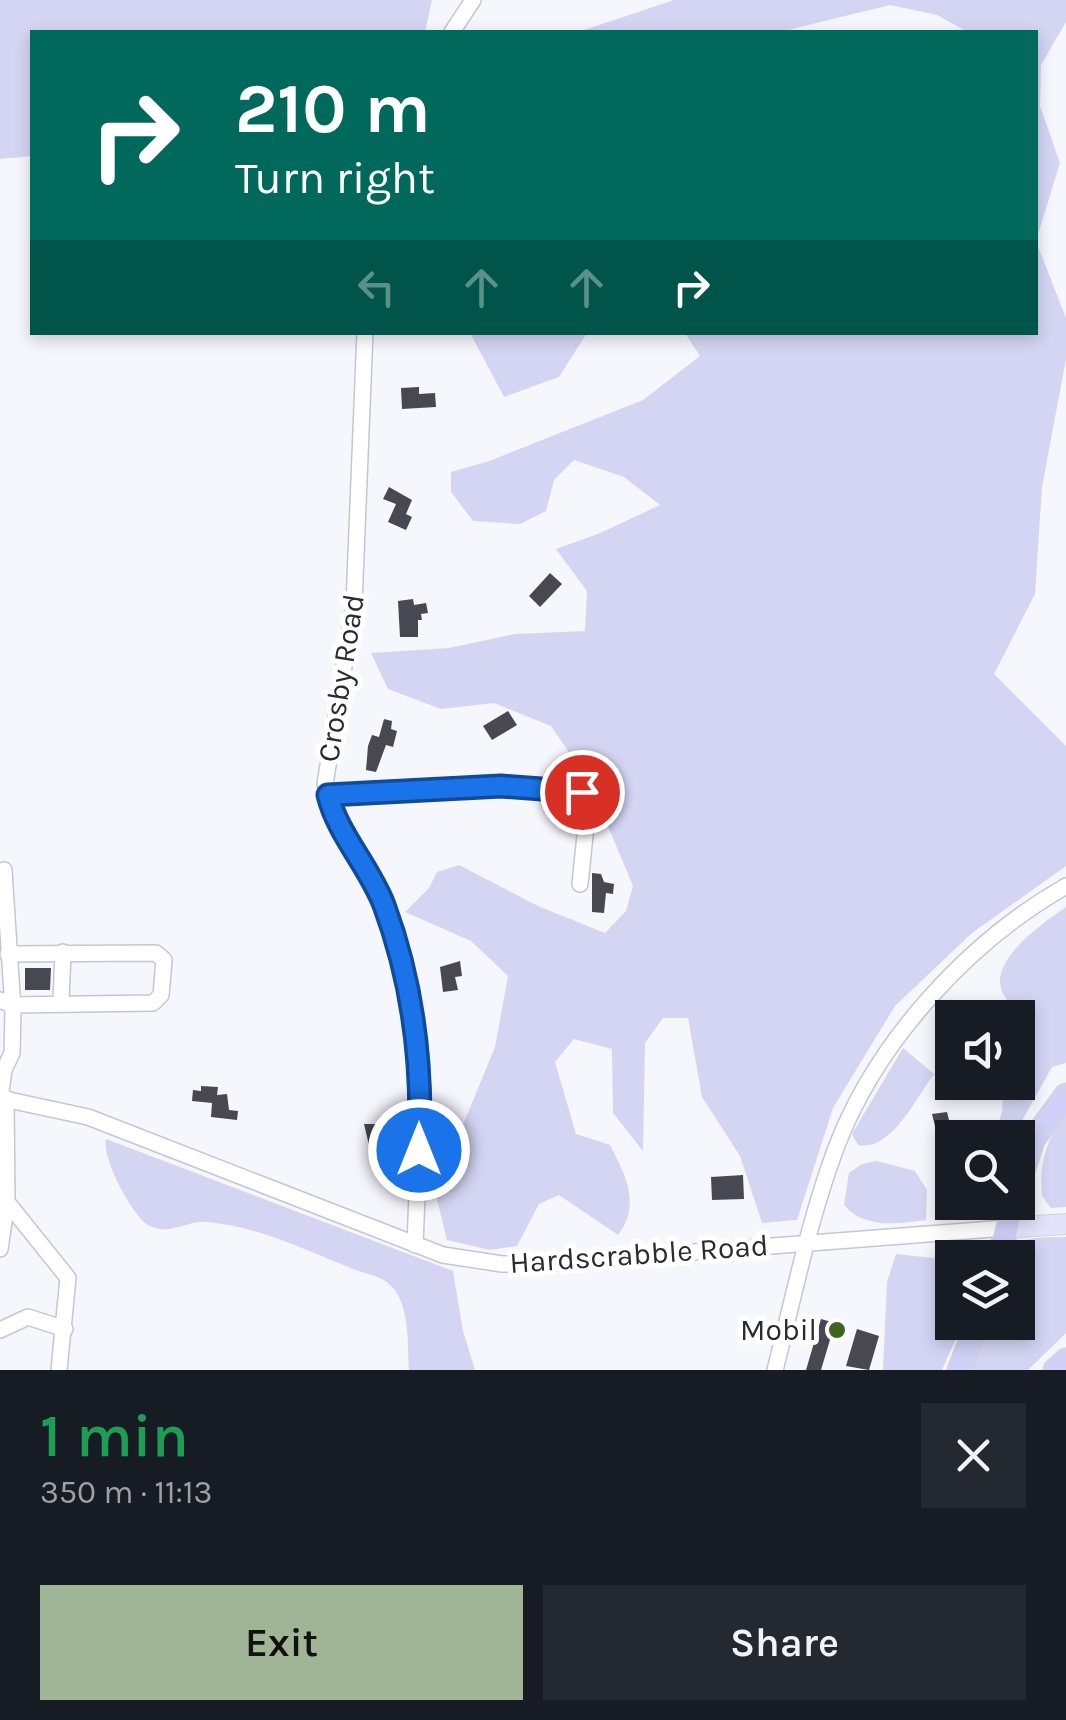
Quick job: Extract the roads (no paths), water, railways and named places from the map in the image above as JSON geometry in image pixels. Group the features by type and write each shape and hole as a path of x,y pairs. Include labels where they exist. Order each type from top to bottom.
{"highway":[{"path":"1035,1137 1066,1096"},
{"path":"1003,1240 1008,1220"},
{"path":"958,1370 970,1340"},
{"path":"1055,1370 1066,1360"}],"main road":[{"name":"Hardscrabble Road","path":"1006,1228 1066,1224"}],"street":[{"path":"453,30 473,0"},
{"name":"Crosby Road","path":"365,335 358,560 327,760 328,795 334,819 356,848 383,904 414,1016 420,1118 415,1245"},
{"path":"328,795 501,786 582,792 588,806 580,884"},
{"path":"0,1249 7,1202 4,1070 12,1053 6,1002 4,870"},
{"path":"775,1370 806,1243 838,1144 877,1070 902,1034 989,941 1066,886"},
{"path":"61,1001 63,952"},
{"path":"6,1002 153,1003 160,995 164,960 156,953 8,954"},
{"name":"Hardscrabble Road","path":"3,1098 88,1116 415,1245 470,1261 502,1264 1006,1228"},
{"path":"7,1202 68,1278 60,1370"},
{"path":"0,1330 28,1317 65,1329"}],"place":[{"name":"Mobil","path":"837,1330"}]}
